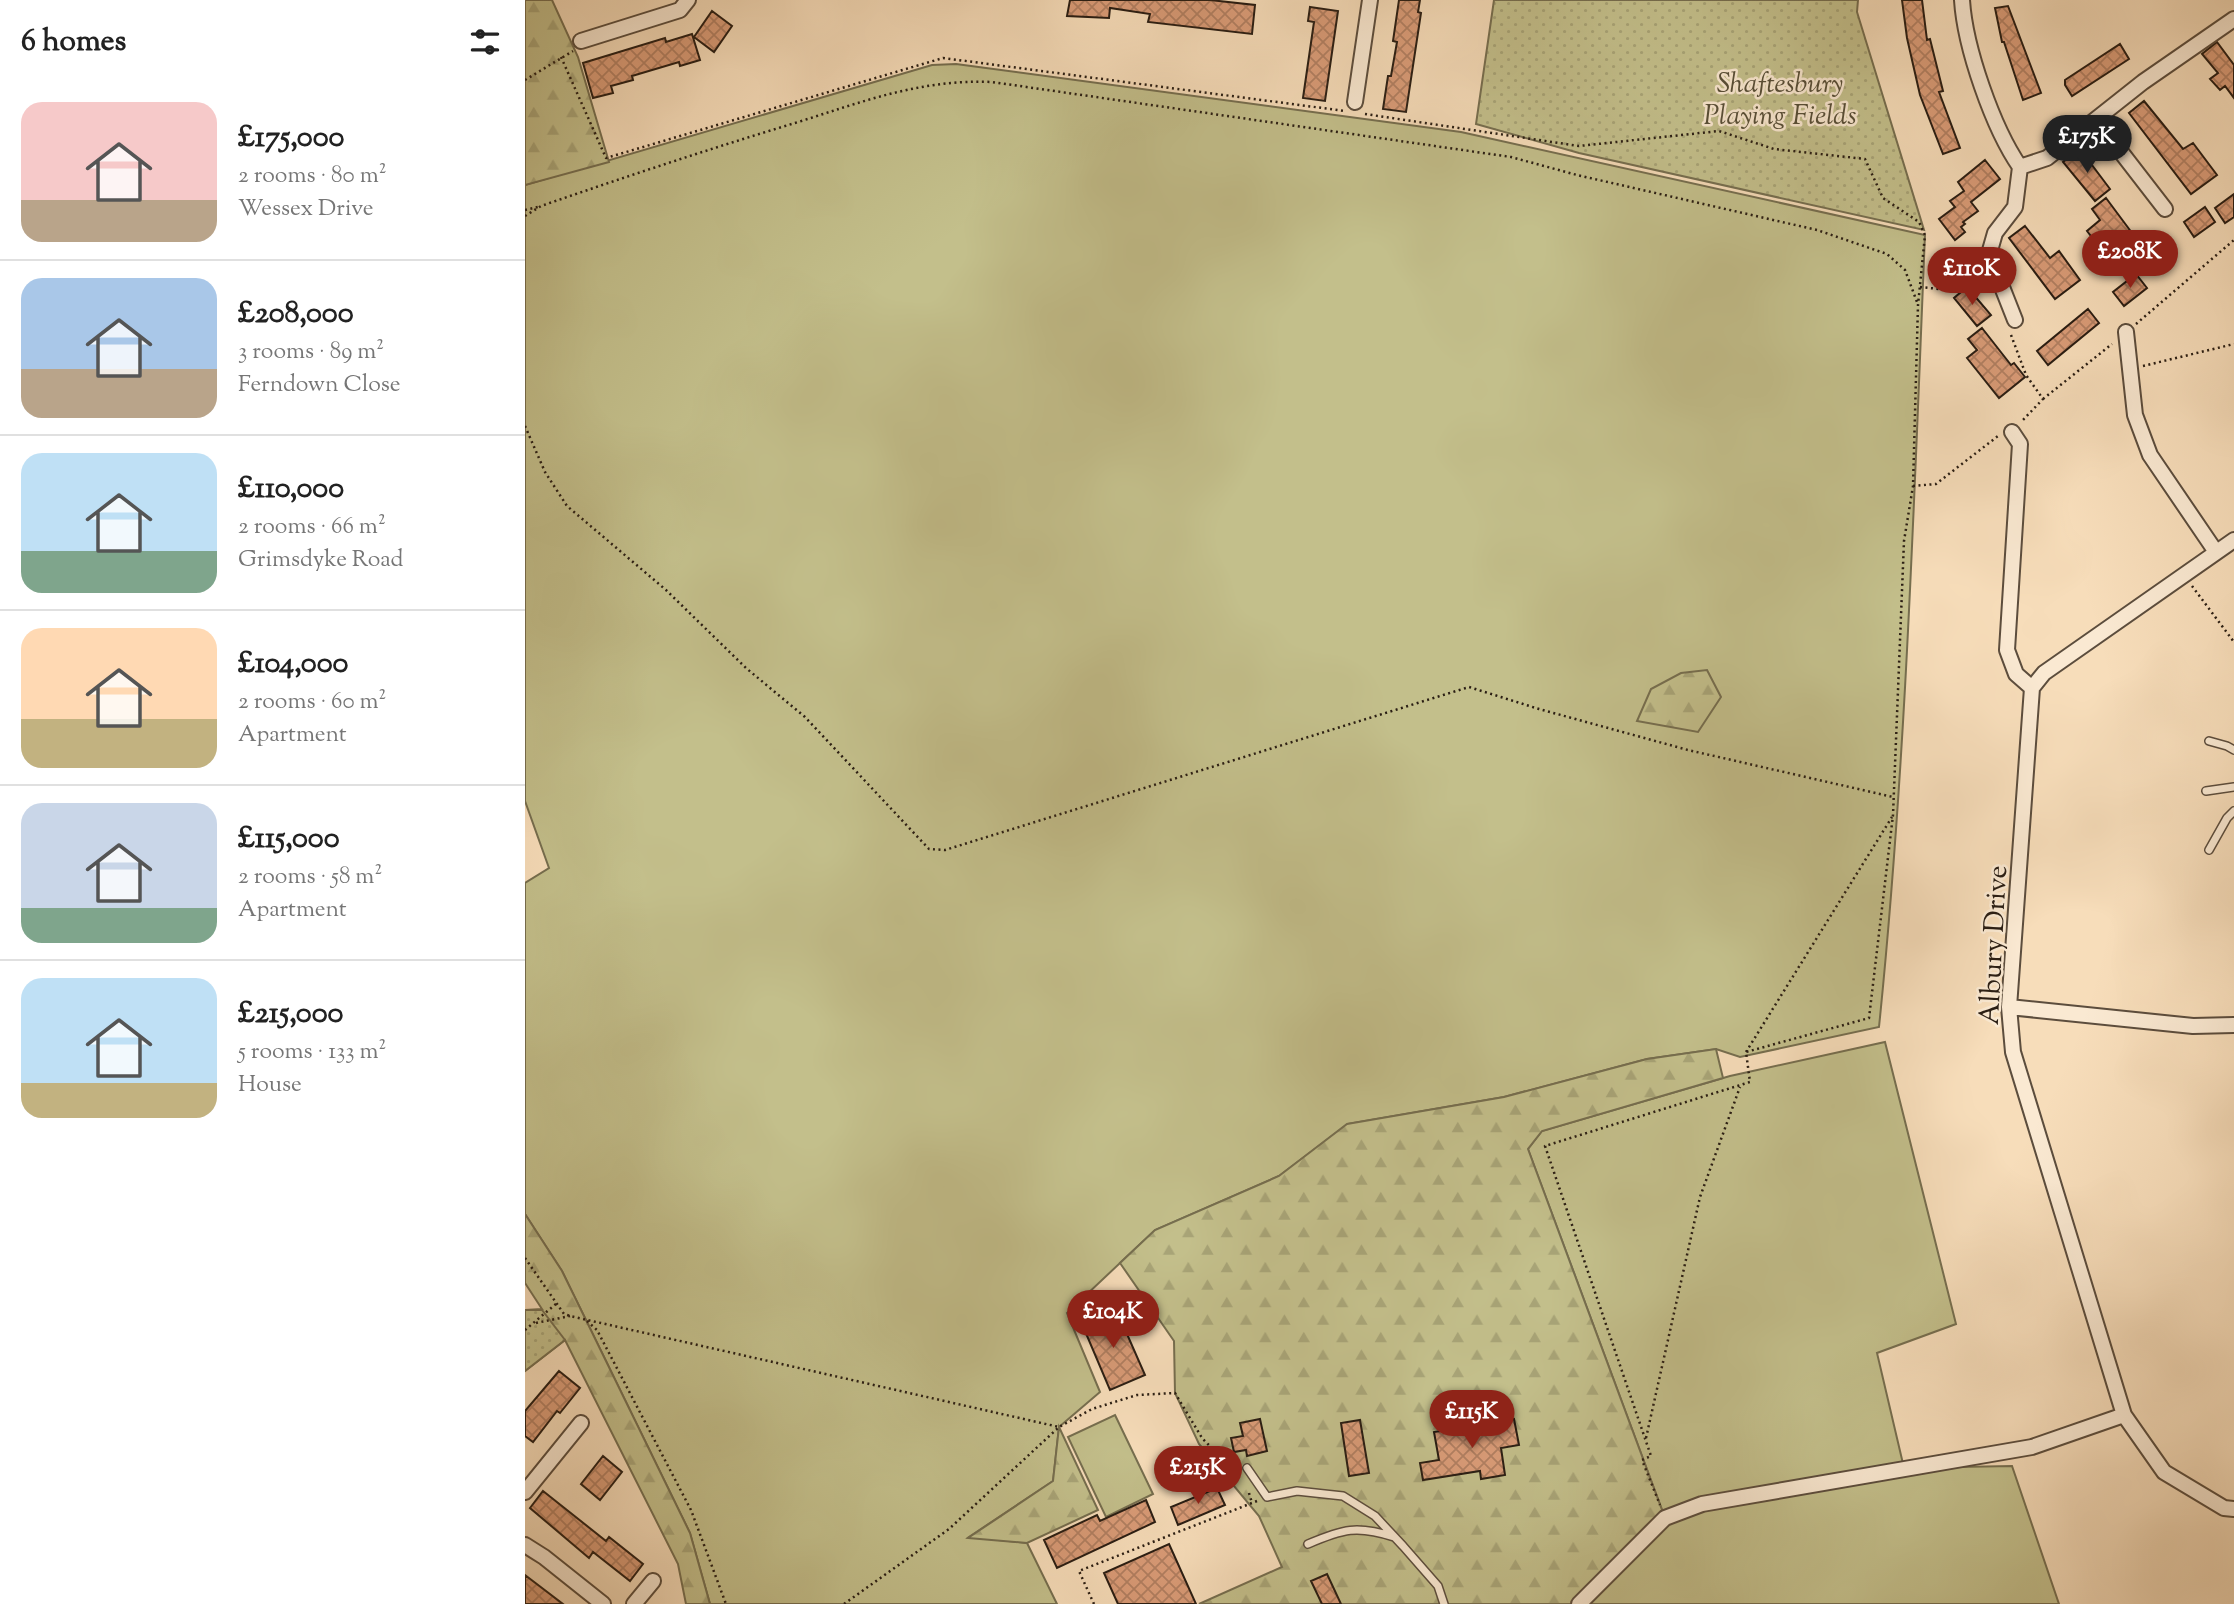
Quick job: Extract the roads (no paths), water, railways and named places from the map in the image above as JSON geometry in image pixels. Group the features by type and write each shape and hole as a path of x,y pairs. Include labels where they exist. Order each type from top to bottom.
{"street":[{"path":"581,41 680,10 688,0"},
{"path":"1355,102 1370,0"},
{"path":"1962,0 1963,20 1976,69 2008,149 2020,167 2015,207 1995,233 1989,254 2015,320"},
{"path":"2020,167 2047,158 2143,82 2234,19"},
{"path":"2097,121 2165,209"},
{"path":"2126,332 2135,415 2150,455 2216,552"},
{"path":"2012,432 2020,444 2007,650 2016,674 2032,688 2044,673 2234,540"},
{"name":"Albury Drive","path":"2032,688 2010,1007 2013,1052 2124,1415 2164,1472 2224,1508 2234,1509"},
{"path":"2010,1007 2193,1026 2234,1025"},
{"path":"1579,1604 1665,1518 1702,1504 2032,1447 2124,1415"},
{"path":"525,1492 581,1423"},
{"path":"525,1545 603,1604"},
{"path":"634,1604 653,1581"}],"lane":[{"path":"2209,741 2234,751"},
{"path":"2206,791 2234,787"},
{"path":"2209,850 2227,818 2234,811"},
{"path":"1247,1468 1267,1497 1297,1491 1343,1496 1375,1516 1438,1586 1444,1604"},
{"path":"1308,1544 1335,1532 1368,1529 1395,1537"}],"park label":[{"name":"Shaftesbury Playing Fields","path":"1780,98"}]}
